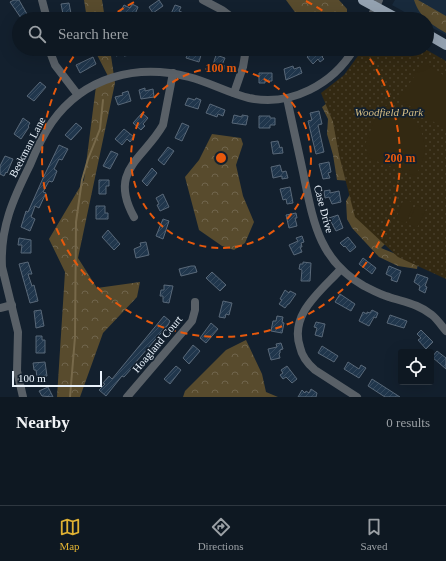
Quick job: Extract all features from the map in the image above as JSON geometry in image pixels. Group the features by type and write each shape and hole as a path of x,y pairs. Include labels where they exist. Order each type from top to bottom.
{"main road":[{"path":"363,0 378,4 389,12"},
{"path":"434,38 446,45"}],"street":[{"path":"42,0 45,12"},
{"path":"203,0 225,12"},
{"path":"52,56 55,65 78,95"},
{"path":"234,93 243,67 245,56"},
{"name":"Beekman Lane","path":"21,397 17,371 18,332 1,259 1,236 7,212 44,135 56,116 78,95 106,80 133,72 149,71 173,73 191,77 250,98 287,98 311,89 331,77 345,63 350,56"},
{"path":"134,217 125,197 126,176 134,161 159,132 163,125 173,73"},
{"name":"Case Drive","path":"287,98 315,227 327,251 341,269 363,285 388,297 408,302 424,310 432,315 446,330"},
{"path":"341,269 308,304 302,314 298,324 298,342 305,359 312,368 357,397"},
{"name":"Hoagland Court","path":"127,397 192,321 195,310 195,302"},
{"path":"0,308 12,305"}],"shaded area":[{"path":"395,0 446,0 446,35 434,29 434,12 404,12 392,5"}],"green space":[{"path":"84,0 102,0 104,12 86,12"},
{"path":"286,0 339,0 347,9 347,12 295,12"},
{"path":"414,0 418,0 446,16 446,33 434,25 434,12 420,12"},
{"name":"Woodfield Park","path":"434,54 446,61 446,279 398,257 355,217 339,155 333,122 321,93 344,75 358,56 434,56"},
{"path":"98,56 111,56 115,83 78,258 97,288 140,282 137,297 103,333 80,397 57,397 65,272 49,239 84,180 96,86 110,80"},
{"path":"424,62 446,77 446,130 399,99"},
{"path":"331,100 390,239 381,248 418,263 417,269 398,266 379,257 352,228 347,219 346,201 353,189 351,181 337,180 333,155 327,134 328,119 322,107"},
{"path":"380,105 393,107 405,112 414,120 420,129 424,140 424,152 421,164 415,176 369,158 365,145"},
{"path":"212,134 241,138 243,144 236,165 243,196 254,222 245,243 234,250 222,246 199,230 185,177 199,160"},
{"path":"404,199 414,203 406,223 396,219"},
{"path":"416,205 426,209 417,228 408,224"},
{"path":"246,340 262,374 266,392 278,397 183,397 185,391 226,350"}],"building":[{"path":"19,0 26,12 17,12 10,2"},
{"path":"159,0 163,6 154,12 152,12 149,7"},
{"path":"69,3 71,12 63,12 61,4"},
{"path":"132,4 138,7 136,12 120,12 124,5 130,8"},
{"path":"175,5 181,7 179,11 181,12 172,12"},
{"path":"187,56 201,56 199,62 186,58"},
{"path":"216,56 225,58 222,65 225,66 223,72 212,68"},
{"path":"323,56 322,57 324,59 320,62 318,59 313,64 307,57"},
{"path":"93,57 96,64 80,73 76,65"},
{"path":"293,66 294,69 300,67 302,73 286,80 284,69"},
{"path":"259,73 272,73 272,81 259,83"},
{"path":"40,82 46,87 34,101 27,96"},
{"path":"145,88 145,91 153,89 154,97 141,99 139,90"},
{"path":"128,91 131,101 118,105 115,97 123,95 122,93"},
{"path":"188,98 195,100 196,98 201,100 198,109 185,105"},
{"path":"210,104 225,110 223,116 218,114 217,117 206,113"},
{"path":"319,111 322,124 318,125 324,152 316,154 308,121 312,120 310,113"},
{"path":"142,113 148,118 143,124 145,126 141,130 133,123"},
{"path":"234,115 242,117 242,115 248,116 246,125 232,123"},
{"path":"259,116 270,116 270,118 275,118 275,125 270,125 270,128 259,128"},
{"path":"23,118 30,123 21,139 14,134"},
{"path":"76,123 82,128 71,140 65,135"},
{"path":"182,123 189,126 182,141 175,138"},
{"path":"124,129 134,137 130,142 127,139 122,145 115,139"},
{"path":"278,141 280,148 282,147 283,153 273,154 271,142"},
{"path":"59,145 68,149 62,160 59,159 54,169 57,171 53,181 49,181 43,192 46,193 39,208 35,206 31,217 35,219 30,231 21,227 26,211 28,212"},
{"path":"168,147 174,151 164,165 158,160"},
{"path":"111,151 118,154 110,169 103,166"},
{"path":"5,156 13,159 7,173 6,172 4,176 0,174 0,166"},
{"path":"329,162 331,172 328,173 330,178 323,179 319,164"},
{"path":"280,165 282,172 286,171 288,178 282,179 282,176 273,178 271,167"},
{"path":"152,168 157,173 147,186 142,181"},
{"path":"99,180 109,180 109,186 106,186 106,194 99,194"},
{"path":"290,187 293,203 287,204 286,199 283,200 280,189"},
{"path":"330,190 330,193 339,191 341,202 332,204 329,197 325,198 324,191"},
{"path":"163,194 169,207 160,211 156,198"},
{"path":"96,206 105,206 105,213 108,213 108,219 96,219"},
{"path":"296,213 297,218 295,218 297,226 289,228 286,215"},
{"path":"338,215 343,228 336,231 329,218"},
{"path":"163,219 169,221 163,239 156,236"},
{"path":"108,230 120,244 114,250 102,237"},
{"path":"302,236 304,242 301,243 302,247 300,247 302,252 294,255 289,245 298,241 296,238"},
{"path":"348,237 356,247 350,252 340,243"},
{"path":"19,238 31,240 31,253 21,253 22,245 18,245"},
{"path":"146,242 149,255 136,258 134,249 141,246 140,243"},
{"path":"363,258 376,268 372,274 359,264"},
{"path":"28,262 32,274 28,274 32,286 34,285 38,301 30,303 19,264"},
{"path":"303,262 311,263 310,281 301,281 302,270 299,269 300,264 303,264"},
{"path":"195,266 197,272 181,276 179,269"},
{"path":"389,266 401,271 397,282 391,280 392,277 386,274"},
{"path":"212,272 226,285 220,291 206,278"},
{"path":"417,274 428,278 425,286 427,287 425,293 419,290 420,286 414,282"},
{"path":"164,285 173,286 169,303 163,302 163,296 160,296 161,290 164,290"},
{"path":"285,290 289,293 290,291 296,294 285,308 279,304"},
{"path":"340,294 355,304 351,311 335,302"},
{"path":"223,301 232,303 229,315 226,314 225,318 219,317"},
{"path":"41,310 44,326 36,328 34,311"},
{"path":"372,310 378,313 376,318 374,317 369,326 359,321 363,312 367,314 367,312 370,313"},
{"path":"390,315 407,321 404,328 387,323"},
{"path":"164,316 170,321 168,325 135,363 137,364 133,369 132,368 124,377 122,376 106,396 99,390 105,384 103,383 109,376 112,379"},
{"path":"277,316 283,317 282,322 284,323 282,333 271,331 273,321 276,321"},
{"path":"316,322 325,324 322,337 315,335 317,328 314,327"},
{"path":"211,323 218,329 206,343 200,338"},
{"path":"421,330 433,342 426,349 418,340 421,338 417,334"},
{"path":"36,336 42,336 42,340 45,340 45,353 36,353"},
{"path":"281,343 283,349 280,350 280,358 271,360 268,349 277,347 276,344"},
{"path":"193,345 200,351 189,364 183,358"},
{"path":"322,346 338,356 334,362 318,353"},
{"path":"437,351 446,358 446,369 434,359 434,355"},
{"path":"45,362 47,376 37,377 33,363"},
{"path":"348,362 359,369 361,365 366,368 359,378 344,369"},
{"path":"176,366 181,370 170,384 164,379"},
{"path":"287,366 297,379 292,383 286,377 283,379 280,375 283,373 281,370"},
{"path":"372,379 400,397 385,397 368,386"},
{"path":"48,387 53,397 42,396 39,391"},
{"path":"311,389 317,393 316,397 298,397 302,390 305,393 306,391 309,393"}],"waterway":[{"path":"70,397 75,337 76,222 82,180 88,159 100,129 103,100"}]}
